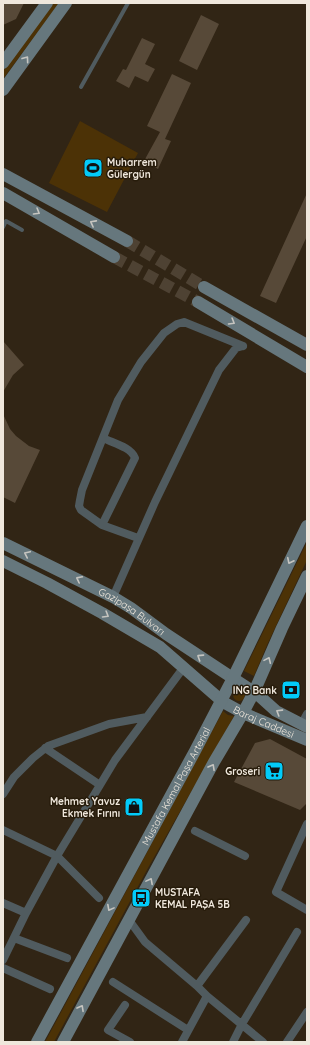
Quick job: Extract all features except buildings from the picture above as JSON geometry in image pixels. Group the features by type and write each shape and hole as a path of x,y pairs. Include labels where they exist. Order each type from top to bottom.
{"main road":[{"path":"3,63 47,3"},
{"path":"3,90 66,3"},
{"path":"3,174 127,241"},
{"path":"3,193 114,258"},
{"path":"204,287 307,346"},
{"path":"198,302 307,367"},
{"name":"Mustafa Kemal Paşa Arterial","path":"37,1042 233,678 307,526"},
{"name":"Gazipaşa Bulvarı","path":"3,542 113,597 254,692"},
{"name":"Gazipaşa Bulvarı","path":"3,561 102,613 160,647 221,700"},
{"path":"62,1042 214,762 243,713 307,576"},
{"name":"Baraj Caddesi","path":"254,692 276,711 305,722"},
{"name":"Baraj Caddesi","path":"221,700 243,713 307,740"}],"street":[{"path":"113,597 138,538 219,370 236,348 243,346 184,322 177,324 164,333 141,362 118,400 82,490 81,510 102,525 138,538"},
{"path":"102,525 135,458 134,454 130,450 103,438"},
{"path":"3,960 26,913 57,856 115,760 184,667"},
{"path":"3,793 14,778 33,758 48,746 109,724 147,717"},
{"path":"45,748 100,785"},
{"path":"307,824 276,892 307,910"},
{"path":"3,830 57,856 99,898"},
{"path":"195,831 245,856"},
{"path":"3,903 26,913"},
{"path":"129,920 145,942 263,1042"},
{"path":"197,986 246,920"},
{"path":"233,1042 242,1024 297,932"},
{"path":"14,938 67,958"},
{"path":"3,968 50,989"},
{"path":"113,982 188,1030"},
{"path":"182,1042 207,996"},
{"path":"125,1005 108,1030 130,1042"},
{"path":"288,1042 307,1012"}],"lane":[{"path":"81,87 128,3"},
{"path":"3,227 6,221 22,230"}],"shaded area":[{"path":"53,3 59,3 3,79 3,71"},
{"name":"Muharrem Gülergün","path":"80,121 138,153 107,212 49,183"},
{"path":"307,542 307,560 254,676 244,671"},
{"path":"237,689 241,689 245,695 241,701 237,701 233,697 233,693"},
{"path":"223,711 228,715 234,716 148,868 54,1042 45,1042"}],"tunnel":[{"path":"127,241 204,287"},
{"path":"114,257 198,302"}],"place":[{"name":"Muharrem Gülergün","path":"93,168"},
{"name":"ING Bank","path":"291,690"},
{"name":"Groseri","path":"274,771"},
{"name":"Mehmet Yavuz Ekmek Fırını","path":"134,807"},
{"name":"MUSTAFA KEMAL PAŞA 5B","path":"141,898"}]}
